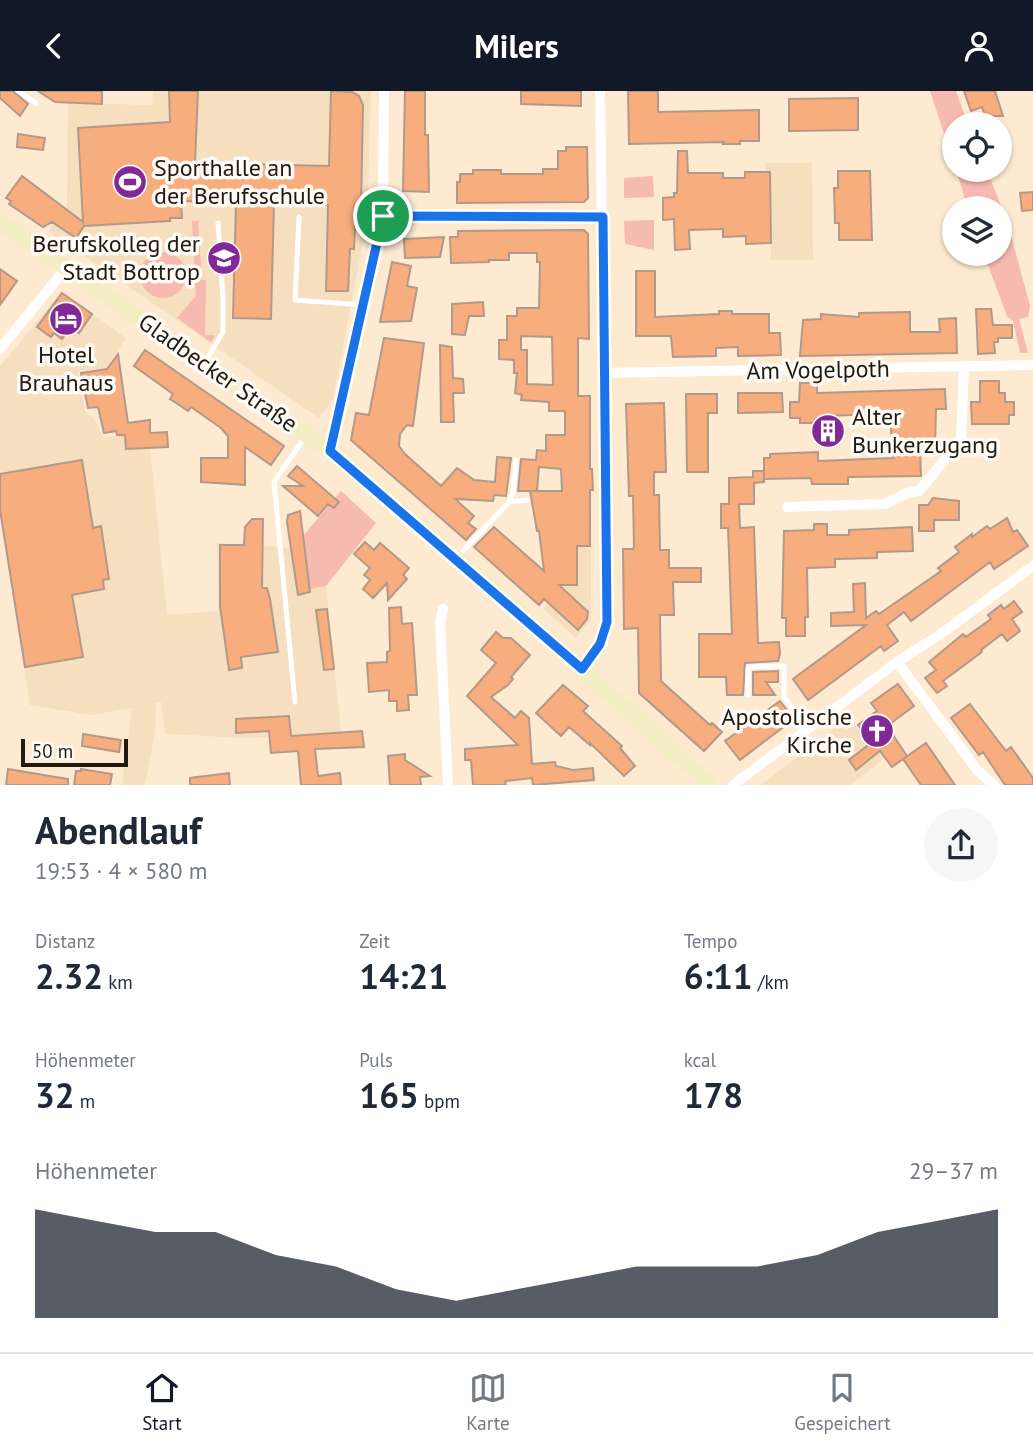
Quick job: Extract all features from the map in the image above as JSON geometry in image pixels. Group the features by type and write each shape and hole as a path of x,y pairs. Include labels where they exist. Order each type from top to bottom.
{"main road":[{"name":"Gladbecker Straße","path":"0,222 330,451 456,558 711,785"}],"street":[{"path":"330,451 383,216 384,91"},
{"path":"582,669 600,644 607,622 600,91"},
{"path":"383,216 603,217"},
{"path":"0,349 66,268"},
{"name":"Am Vogelpoth","path":"604,373 1033,365"},
{"path":"787,507 885,503 919,491 961,440 964,367"},
{"path":"733,785 897,662 941,634 1033,566"},
{"path":"443,609 440,623 449,785"},
{"path":"897,662 978,771 994,785"}],"lane":[{"path":"18,91 36,103"},
{"path":"299,217 295,300 364,305"},
{"path":"205,363 223,332 218,223"},
{"path":"295,702 274,482 307,434"},
{"path":"456,558 509,502 513,492 516,460"},
{"path":"509,502 527,500"},
{"path":"748,695 748,667 784,666 784,697 808,729"}],"shaded area":[{"name":"Berufskolleg der Stadt Bottrop","path":"153,91 371,91 367,221 333,399 319,418 48,231 67,204 68,103 152,105"},
{"path":"930,91 956,91 964,112 942,112 942,128"},
{"path":"765,163 812,163 813,260 771,260 771,244 746,244 746,236 723,237 723,178 745,178 745,172 765,172"},
{"path":"653,176 654,197 624,198 624,178"},
{"path":"960,182 992,182 997,196 964,196"},
{"path":"654,220 654,250 625,244 624,221"},
{"path":"192,221 198,221 202,280 206,280 205,335 215,335 211,342 177,318 196,296"},
{"path":"1012,239 1030,306 1028,317 1019,319 1028,353 1020,353 1013,321 1007,316 988,266 1012,266"},
{"path":"163,252 179,259 186,275 179,291 163,298 147,291 140,275 147,259"},
{"path":"62,292 126,338 106,368 78,372 85,411 95,420 103,437 124,435 126,450 150,448 167,615 218,611 217,543 290,550 305,548 309,588 326,586 341,732 246,738 165,734 161,702 156,703 155,733 145,785 122,785 132,708 91,715 30,705 0,510 0,366"},
{"path":"341,491 376,523 326,586 309,589 303,536"},
{"path":"561,546 591,546 591,619 576,638 543,609 560,589"},
{"path":"849,717 884,759 850,785 761,785"}],"building":[{"path":"0,91 13,91 28,104 20,116 0,98"},
{"path":"38,91 102,91 102,104 55,102"},
{"path":"169,91 198,91 195,163 329,166 331,91 352,92 359,96 363,105 361,207 356,207 348,291 326,291 328,205 274,203 271,319 233,318 236,202 181,201 182,218 84,226 76,238 52,222 43,227 9,204 11,201 6,198 22,176 83,222 78,128 170,122"},
{"path":"405,91 425,91 429,192 403,191"},
{"path":"521,91 581,91 581,106 521,104"},
{"path":"628,91 658,91 658,112 759,110 759,141 740,141 740,144 629,144"},
{"path":"964,91 995,91 1002,112 984,112 982,107 971,111"},
{"path":"858,98 858,130 789,131 789,99"},
{"path":"18,134 45,138 43,150 17,147"},
{"path":"566,147 587,147 588,198 584,202 457,203 457,182 460,182 460,174 473,174 473,170 501,170 501,174 543,174 543,169 558,169 558,151 566,151"},
{"path":"678,151 687,151 688,173 723,173 723,178 745,178 745,172 770,172 771,243 746,244 746,236 723,237 723,229 689,230 690,249 675,250 674,219 663,220 663,198 674,197 674,193 677,193"},
{"path":"838,171 870,171 872,240 839,240 839,223 835,223 834,188 838,188"},
{"path":"1033,192 1033,210 1022,211 1020,193"},
{"path":"584,230 588,234 589,339 578,338 578,396 590,396 590,469 593,490 590,490 590,546 577,546 577,585 559,585 588,612 587,619 578,630 544,599 539,605 474,547 494,527 544,571 530,491 518,491 521,459 536,460 537,450 546,451 546,435 565,435 565,411 549,411 549,402 521,400 522,395 515,393 517,373 514,373 514,360 499,359 499,340 507,340 507,316 517,316 517,308 539,308 540,262 537,262 537,253 509,253 509,260 451,263 450,237 458,237 458,231","holes":["521,336 552,337 553,385 527,384 527,350 521,350","539,467 561,469 562,491 537,491"]},
{"path":"444,237 440,257 405,258 404,239"},
{"path":"392,262 411,266 407,286 417,288 411,321 380,322"},
{"path":"0,269 17,281 0,305"},
{"path":"636,271 655,271 655,317 719,314 719,311 732,311 732,314 769,314 769,333 780,333 781,355 738,356 738,347 716,348 716,356 673,357 671,336 636,336"},
{"name":"Hotel Brauhaus","path":"62,293 92,314 79,333 70,327 62,339 54,333 51,337 37,327"},
{"path":"483,302 484,316 469,316 465,335 452,334 452,304"},
{"path":"976,309 991,309 993,325 1012,325 1012,338 998,338 998,342 994,342 995,353 978,354"},
{"path":"910,312 910,332 940,332 939,319 956,318 957,353 800,356 803,320 821,319 821,314 859,317 859,313"},
{"path":"384,338 424,343 413,426 407,425 400,434 399,446 405,454 441,486 457,468 474,480 495,482 497,457 511,458 506,496 494,495 493,501 455,499 474,516 468,523 476,529 466,540 351,440 356,413 369,415"},
{"path":"440,345 452,347 453,378 463,379 464,393 453,393 454,422 441,422"},
{"path":"145,350 284,446 271,465 245,447 245,485 201,482 201,458 228,458 228,436 191,407 188,411 170,399 173,394 134,366"},
{"path":"118,354 128,423 150,420 150,433 167,432 168,447 126,449 125,435 117,435 116,431 104,433 98,407 88,408 81,373 107,369"},
{"path":"980,381 999,381 999,393 1005,393 1005,402 1014,402 1014,415 1009,415 1009,424 972,424 971,402 980,402"},
{"path":"800,383 817,383 817,393 945,389 946,409 936,409 935,449 920,449 921,476 848,477 848,484 812,484 811,478 764,479 764,458 770,458 770,454 818,452 818,461 893,458 890,413 830,416 830,436 817,436 817,423 800,423 800,418 790,418 790,402 799,402"},
{"path":"738,393 782,393 783,412 738,413"},
{"path":"686,394 717,394 717,413 708,413 708,472 687,472"},
{"path":"664,403 666,472 654,472 654,495 659,495 660,550 669,550 669,568 701,568 701,582 673,582 674,615 660,615 661,681 710,725 712,723 722,732 704,751 639,693 638,628 624,629 623,549 634,547 633,496 629,496 626,404"},
{"path":"82,460 93,528 101,526 109,579 103,580 104,589 72,595 83,657 25,667 0,510 0,474"},
{"path":"297,466 339,502 334,508 328,504 318,516 283,486 303,486 288,476"},
{"path":"753,471 764,471 764,482 754,483 754,504 739,504 740,528 754,527 758,643 779,642 780,654 778,661 745,663 743,695 727,695 726,677 699,677 699,634 732,634 728,528 721,528 721,504 729,504 729,478 753,477"},
{"path":"933,498 959,501 959,520 934,520 934,531 919,531 919,505 928,505"},
{"path":"300,511 310,592 298,595 287,522 288,515"},
{"path":"1007,518 1013,532 1017,530 1028,546 994,569 990,562 911,621 904,612 887,625 898,641 884,651 881,646 808,700 793,679 866,625 831,626 831,613 854,612 853,584 865,583 866,618 876,611 879,614 941,571 938,568 959,552 955,547 972,534 972,537 987,526 990,529"},
{"path":"252,519 263,519 262,588 267,588 270,599 278,652 241,657 242,668 229,670 220,606 220,545 244,545 245,527"},
{"path":"814,524 827,524 827,535 849,535 849,530 912,527 913,551 877,552 877,558 835,559 835,567 807,568 808,617 805,617 805,636 786,636 786,618 782,618 784,531 814,530"},
{"path":"365,542 374,550 380,543 409,568 403,575 407,579 388,600 387,583 373,598 363,589 370,580 364,575 370,568 354,554"},
{"path":"1014,601 1022,612 1012,619 1020,631 1007,641 1002,634 943,681 947,686 937,693 925,678 936,670 929,662 963,634 966,637 991,619 988,615 1001,605 1004,609"},
{"path":"401,607 402,624 412,623 417,695 408,695 409,710 397,711 397,701 389,701 389,690 369,692 367,663 387,662 387,652 390,651 389,608"},
{"path":"327,609 334,669 324,670 316,610"},
{"path":"496,632 503,638 511,638 530,655 511,677 513,679 508,685 491,697 515,718 521,711 529,718 532,764 555,762 556,766 573,770 593,768 594,780 533,785 532,778 505,781 506,785 473,785 471,760 465,760 465,749 518,745 467,696 496,663 481,650"},
{"path":"778,671 778,682 766,682 775,695 753,695 753,672"},
{"path":"898,684 914,706 887,726 907,756 892,767 880,751 856,770 849,760 872,742 858,725 877,711 871,703"},
{"path":"563,685 588,706 583,711 622,746 620,748 635,766 624,776 569,727 561,736 536,713"},
{"path":"780,701 794,719 740,760 725,741"},
{"path":"970,704 1006,751 1011,747 1033,778 1033,785 1005,785 983,752 979,755 951,718"},
{"path":"289,716 291,736 362,731 364,747 315,749 318,776 340,773 341,785 301,785 298,751 271,753 269,731 236,733 236,719"},
{"path":"83,734 121,740 119,752 82,746"},
{"path":"926,743 955,785 921,785 903,759"},
{"path":"405,754 405,760 430,776 420,777 421,785 390,785 388,756"},
{"path":"8,769 68,779 68,785 6,785"},
{"path":"81,769 112,774 110,785 74,785 76,771"},
{"path":"229,773 230,785 190,785 190,778"}],"place":[{"name":"Sporthalle an der Berufsschule","path":"130,182"},
{"name":"Berufskolleg der Stadt Bottrop","path":"224,258"},
{"name":"Hotel Brauhaus","path":"66,319"},
{"name":"Alter Bunkerzugang","path":"828,431"},
{"name":"Apostolische Kirche","path":"877,731"}],"route":[{"path":"383,216 603,217 607,622 600,644 582,669 330,451 383,216"}]}
